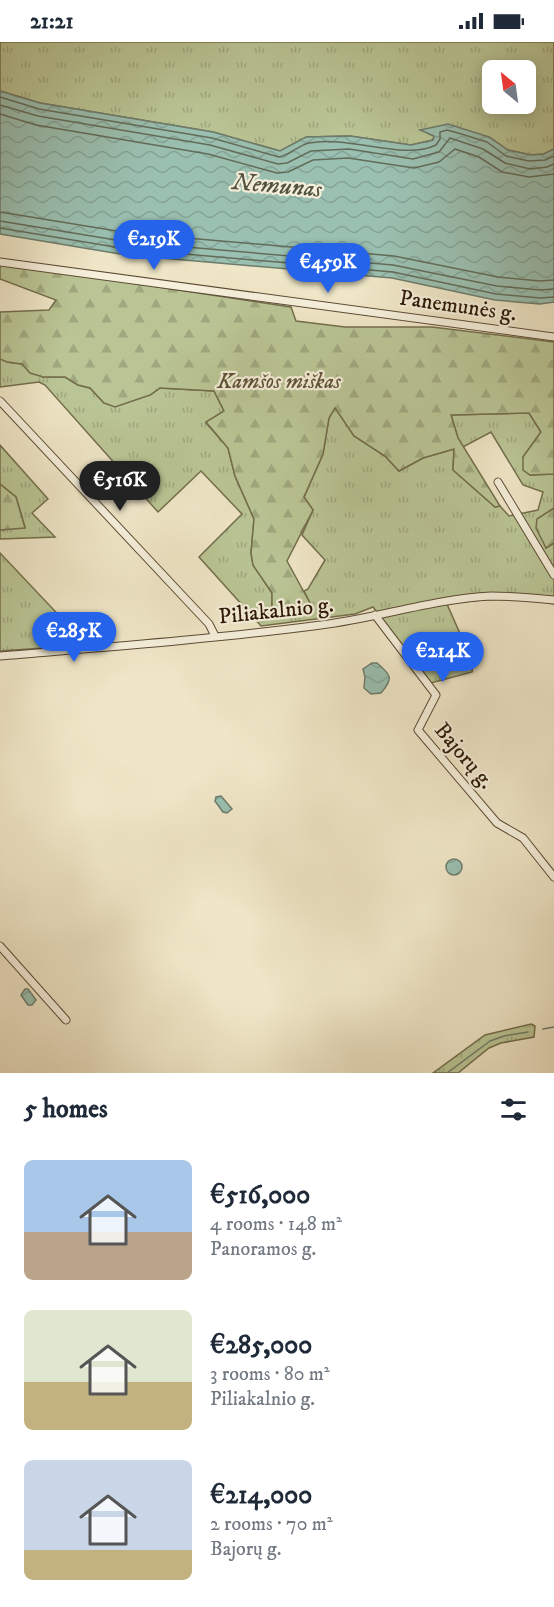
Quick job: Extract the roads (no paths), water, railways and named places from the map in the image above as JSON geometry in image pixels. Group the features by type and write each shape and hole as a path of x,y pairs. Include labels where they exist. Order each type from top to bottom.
{"street":[{"name":"Panemunės g.","path":"0,262 554,337"},
{"path":"0,401 209,624 215,636"},
{"path":"498,482 554,574"},
{"name":"Piliakalnio g.","path":"0,656 118,647 318,626 490,596 554,600"},
{"name":"Bajorų g.","path":"375,615 436,695 417,730 497,823 523,838 554,877"},
{"path":"0,946 66,1020"}],"water":[{"name":"Nemunas","path":"0,91 40,103 213,132 280,151 306,137 350,136 411,145 433,140 434,136 420,130 448,124 489,137 508,150 531,155 544,154 554,149 554,302 540,304 495,300 392,278 126,255 0,234"},
{"path":"372,663 377,663 389,677 388,684 381,693 371,694 364,688 363,669"},
{"path":"221,796 232,809 227,813 223,812 215,801 216,797"},
{"path":"451,859 457,859 462,867 460,873 451,875 446,870 446,864"},
{"path":"25,989 28,989 36,1000 32,1005 28,1005 21,995"}],"waterway":[{"path":"543,1029 554,1027"},
{"path":"447,1073 490,1041 528,1032"}],"park label":[{"name":"Kamšos miškas","path":"279,381"}]}
